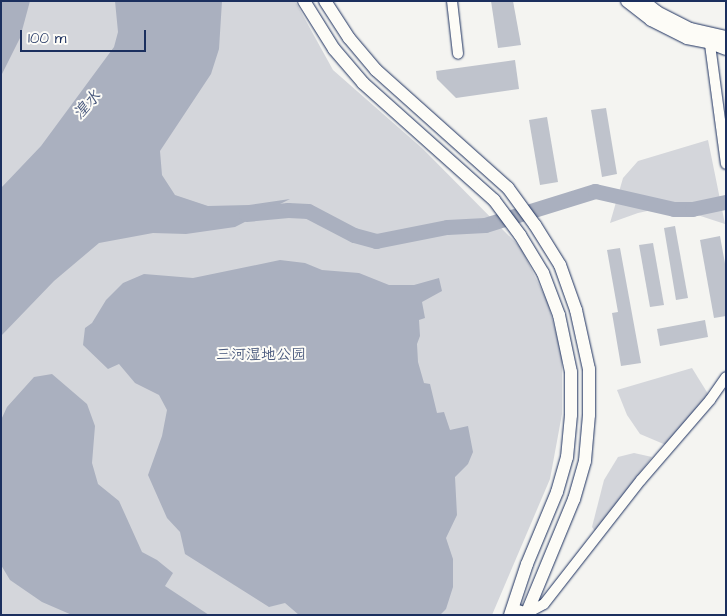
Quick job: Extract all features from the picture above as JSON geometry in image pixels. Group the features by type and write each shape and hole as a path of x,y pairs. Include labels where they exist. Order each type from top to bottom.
{"main road":[{"path":"304,1 334,49 363,82 494,200 520,235 543,274 559,315 571,372 571,415 567,457 557,492 527,564 511,611"},
{"path":"325,1 349,38 376,70 508,188 535,225 560,266 576,310 589,370 590,415 585,461 574,499 526,614"},
{"path":"627,1 651,20 687,38 726,37"},
{"path":"642,1 657,12 708,37 726,49"}],"street":[{"path":"452,1 458,54"},
{"path":"708,37 726,164"},
{"path":"511,611 526,614 544,604 641,480 710,400 726,377"}],"green space":[{"name":"三河湿地公园","path":"1,1 295,1 333,70 423,149 521,248 548,303 562,356 562,414 550,479 492,615 1,615"},
{"path":"708,140 725,224 670,206 638,213 610,223 623,178 638,161"},
{"path":"692,368 710,397 666,445 640,434 627,415 617,390"},
{"path":"634,453 652,457 595,531 592,527 604,480 618,457"}],"water":[{"path":"1,1 30,1 20,38 1,76"},
{"name":"湟水","path":"115,1 222,1 219,49 211,74 160,151 162,175 175,195 208,206 249,205 290,199 235,227 186,234 153,233 99,243 54,281 1,336 1,188 41,146 114,47 118,32"},
{"path":"280,260 305,263 322,270 359,273 389,285 414,285 439,278 442,291 422,302 425,318 419,320 418,362 424,383 430,384 437,413 444,412 450,430 468,426 473,452 468,464 455,477 457,515 446,538 453,559 453,587 446,609 440,615 299,615 285,603 269,607 185,554 180,532 167,518 148,475 162,436 167,410 159,395 135,383 119,364 108,369 83,345 85,328 92,323 106,300 123,283 144,274 193,278"},
{"path":"52,374 87,404 95,426 92,463 98,484 119,501 142,552 157,560 173,573 165,586 209,615 72,615 42,602 10,580 1,565 1,420 7,407 34,377"}],"building":[{"path":"491,1 513,1 521,45 498,48"},
{"path":"515,60 519,89 456,98 437,79 436,71"},
{"path":"606,108 617,174 602,177 591,110"},
{"path":"547,117 558,182 540,185 529,120"},
{"path":"675,226 688,298 676,300 664,228"},
{"path":"720,236 726,269 726,316 714,318 700,240"},
{"path":"653,243 664,305 650,307 639,245"},
{"path":"620,248 641,363 621,366 612,313 618,312 607,250"},
{"path":"705,320 708,337 660,346 657,329"}],"waterway":[{"path":"246,214 288,210 308,211 354,235 376,241 447,227 485,225 595,191 674,209 692,209 726,202"}]}
